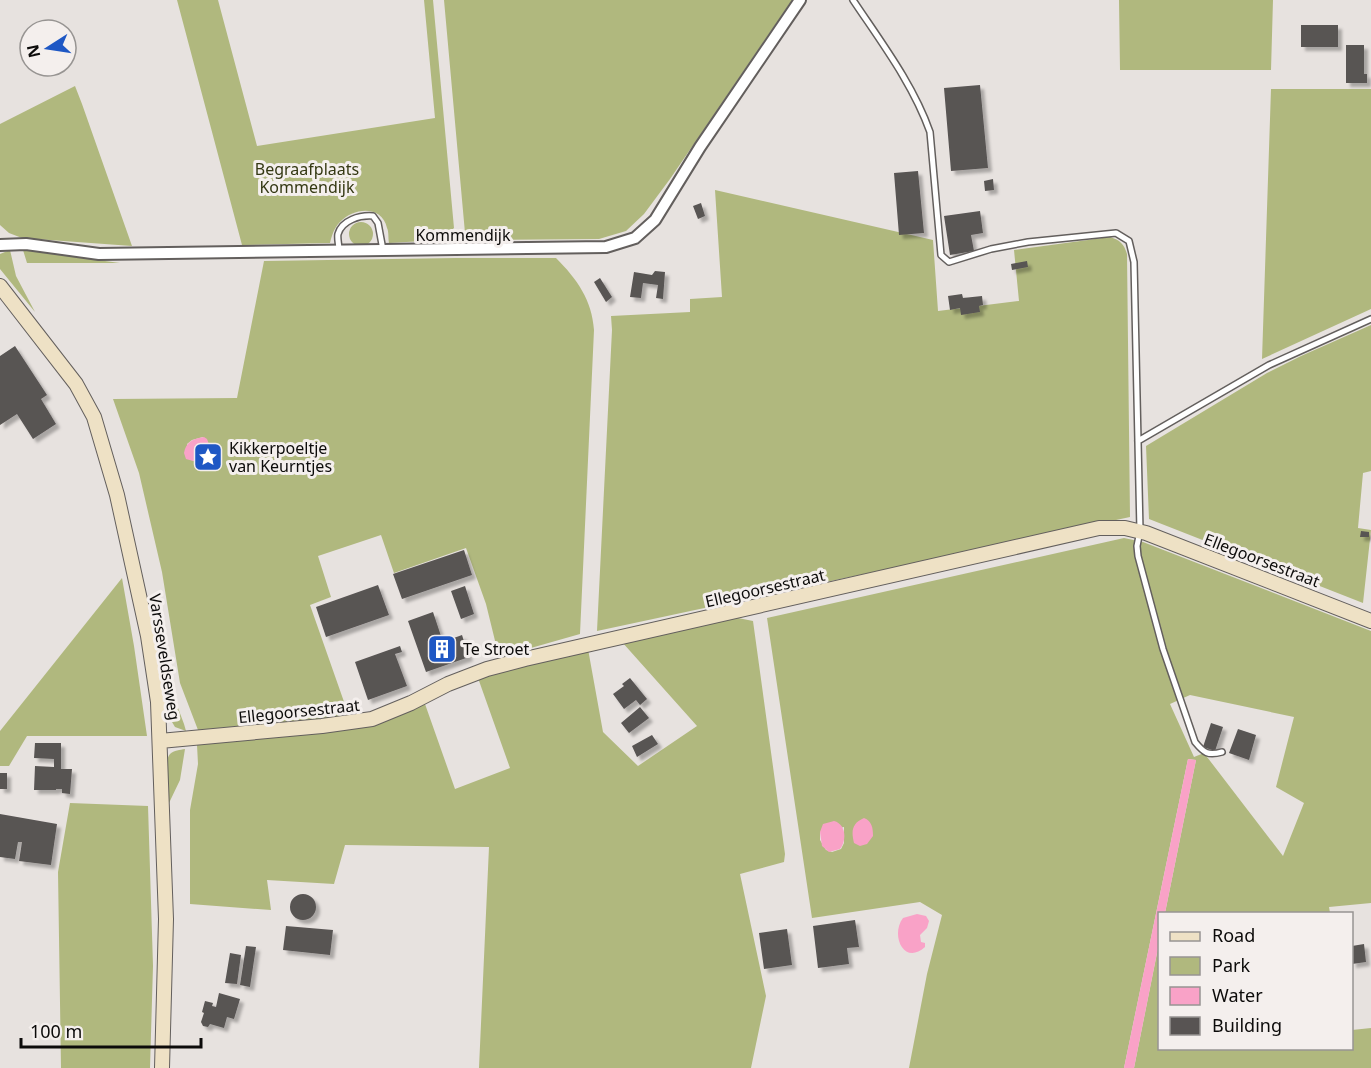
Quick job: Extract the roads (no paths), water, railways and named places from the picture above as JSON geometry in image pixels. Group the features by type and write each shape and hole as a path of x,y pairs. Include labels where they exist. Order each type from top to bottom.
{"street":[{"name":"Kommendijk","path":"0,245 26,244 99,254 606,247 634,238 654,220 700,147 800,0"},
{"name":"Varsseveldseweg","path":"0,286 76,384 94,417 117,495 148,636 158,702 166,919 162,1068"},
{"name":"Ellegoorsestraat","path":"160,741 322,726 372,719 486,669 1099,528 1125,528 1140,531 1371,621"}],"lane":[{"path":"854,0 900,70 924,114 930,132 941,255 949,262 991,249 1028,242 1116,233 1129,241 1134,262 1140,531 1137,546 1163,649 1195,741 1204,753 1212,755 1222,752"},
{"path":"339,251 338,234 346,222 364,215 373,216 378,223 383,250"},
{"path":"1138,441 1269,365 1371,319"}],"water":[{"path":"204,437 210,447 205,457 193,461 186,459 184,453 188,444"},
{"path":"1188,759 1196,760 1165,912 1158,912 1158,948 1134,1068 1124,1068"},
{"path":"864,818 872,825 873,836 867,844 860,846 854,843 853,831 857,822"},
{"path":"834,821 843,829 844,841 840,849 829,852 822,846 820,832 823,824"},
{"path":"917,914 926,916 929,921 927,928 920,935 925,947 911,953 905,951 901,946 899,925 903,918"}],"place":[{"name":"Kikkerpoeltje van Keurntjes","path":"208,457"},
{"name":"Te Stroet","path":"442,649"}],"park label":[{"name":"Begraafplaats Kommendijk","path":"307,178"}]}
